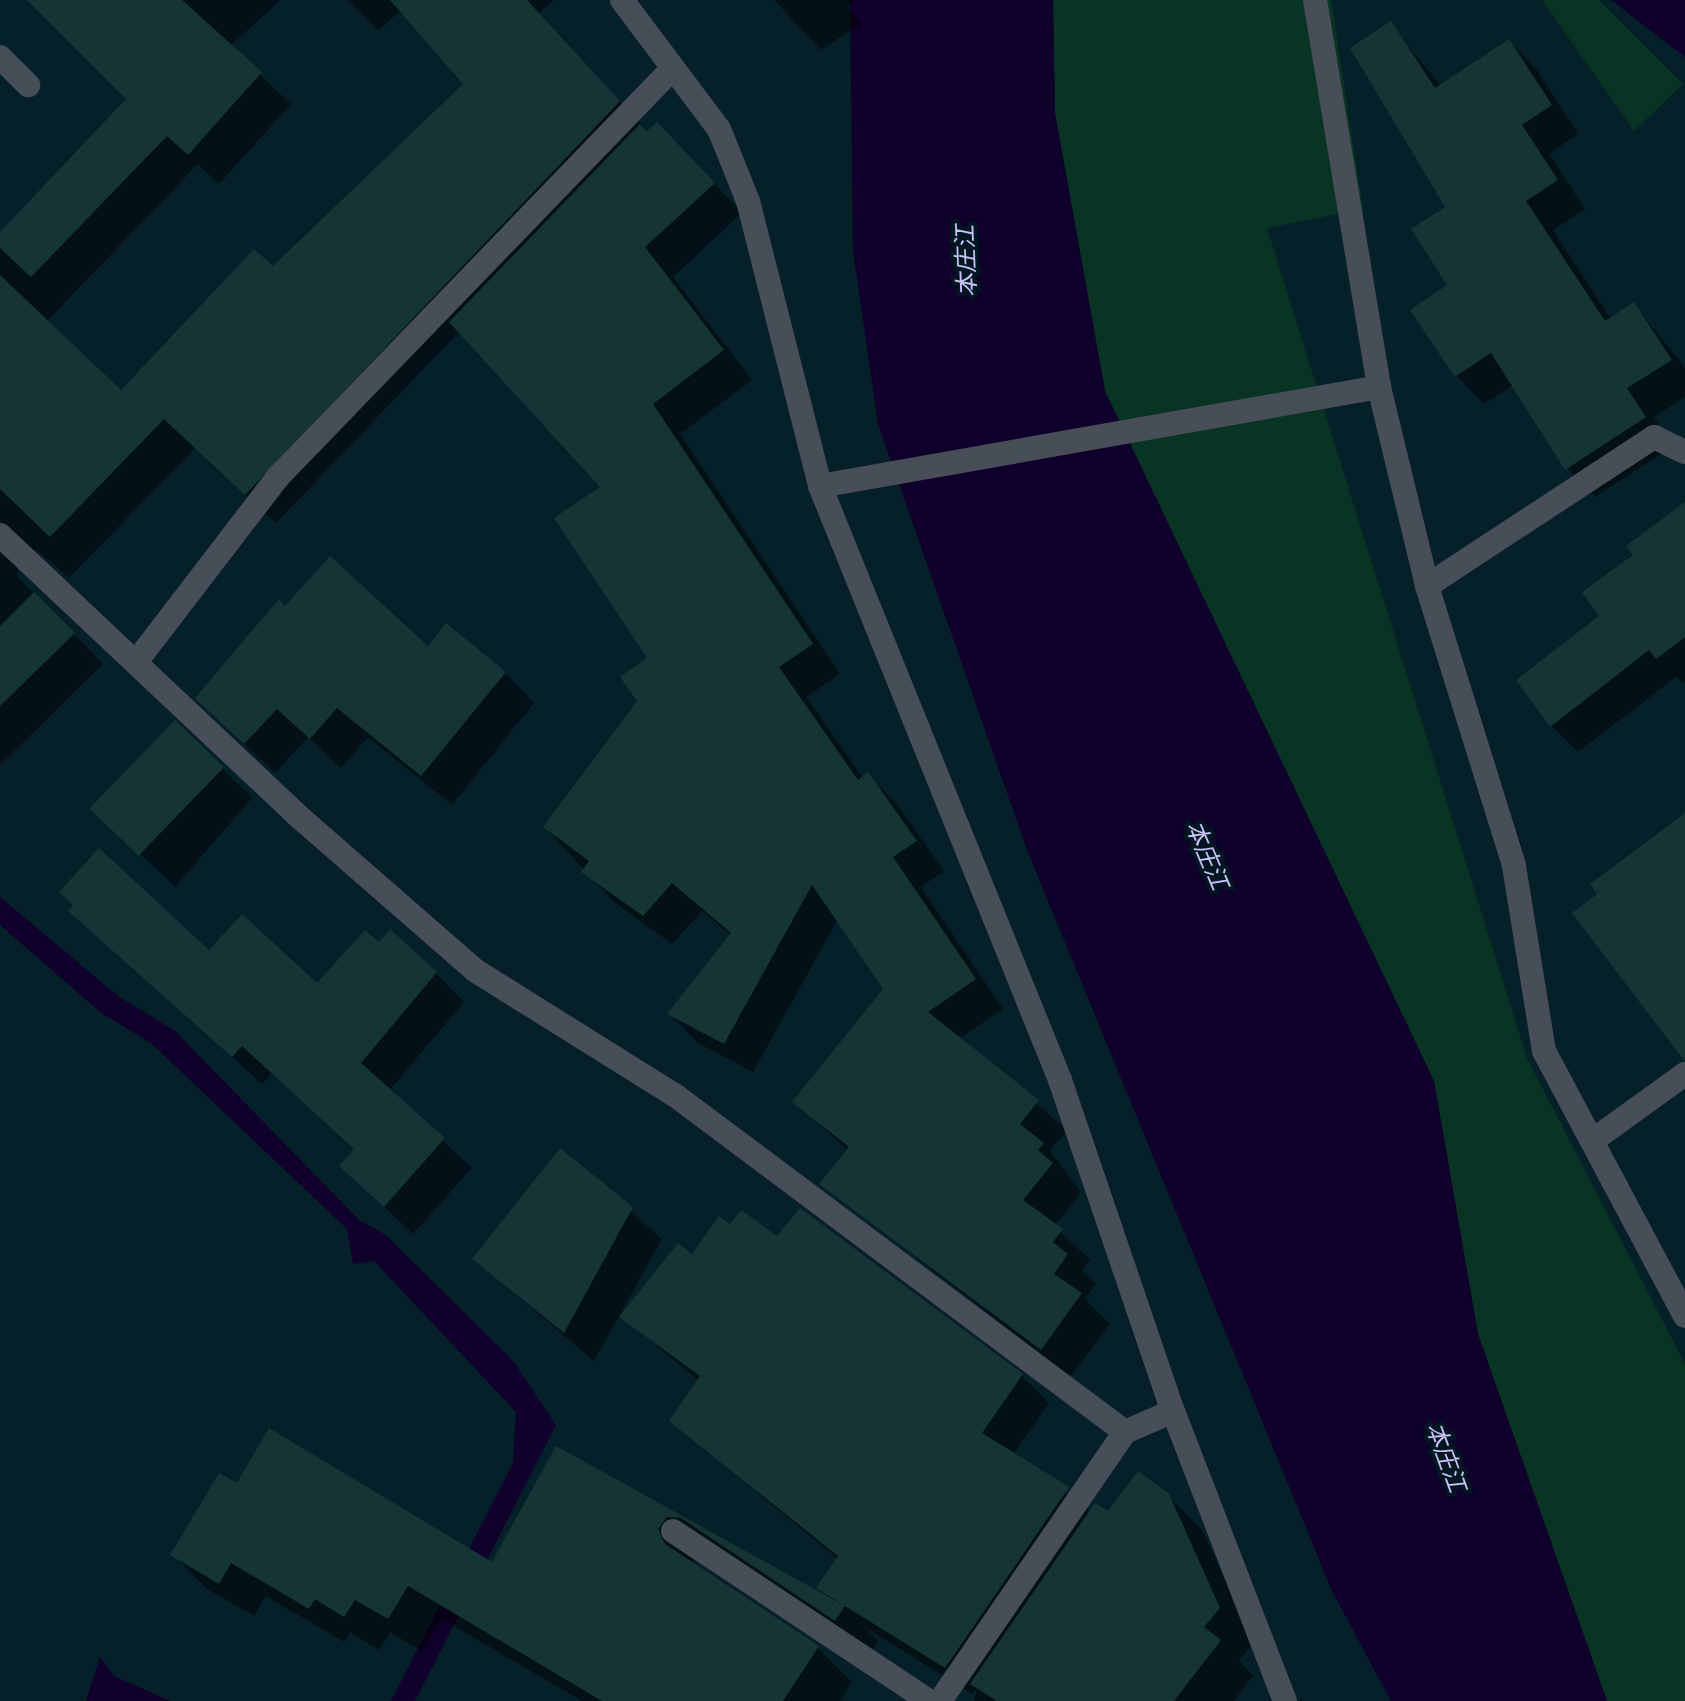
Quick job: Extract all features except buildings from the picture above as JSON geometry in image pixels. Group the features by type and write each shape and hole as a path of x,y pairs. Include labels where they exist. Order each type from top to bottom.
{"street":[{"path":"622,0 719,129 748,201 829,485 1060,1080 1173,1411 1285,1701"},
{"path":"1315,0 1371,390 1427,586 1514,866 1544,1051 1685,1316"},
{"path":"0,57 28,85"},
{"path":"136,662 278,477 672,69"},
{"path":"829,485 1371,390"},
{"path":"1427,586 1654,437 1685,452"},
{"path":"0,535 476,971 676,1096 1125,1432"},
{"path":"1592,1141 1685,1074"},
{"path":"940,1701 1125,1432 1173,1411"},
{"path":"673,1531 929,1701"}],"green space":[{"path":"1053,0 1331,0 1363,209 1267,228 1527,1058 1685,1364 1685,1701 1607,1701 1598,1684 1478,1334 1434,1081 1105,391 1055,113"},
{"path":"1542,0 1599,0 1683,84 1634,131"}],"water":[{"name":"本庄江","path":"850,0 1053,0 1055,113 1105,391 1434,1081 1478,1334 1607,1701 1391,1701 1332,1591 1027,850 878,424 853,251"},
{"path":"1611,0 1685,0 1685,57"},
{"path":"0,897 118,996 175,1031 359,1220 386,1235 514,1362 556,1425 415,1701 391,1701 513,1463 516,1412 374,1261 353,1264 347,1229 151,1043 100,1012 0,925"},
{"path":"100,1657 114,1676 170,1701 86,1701"}]}
